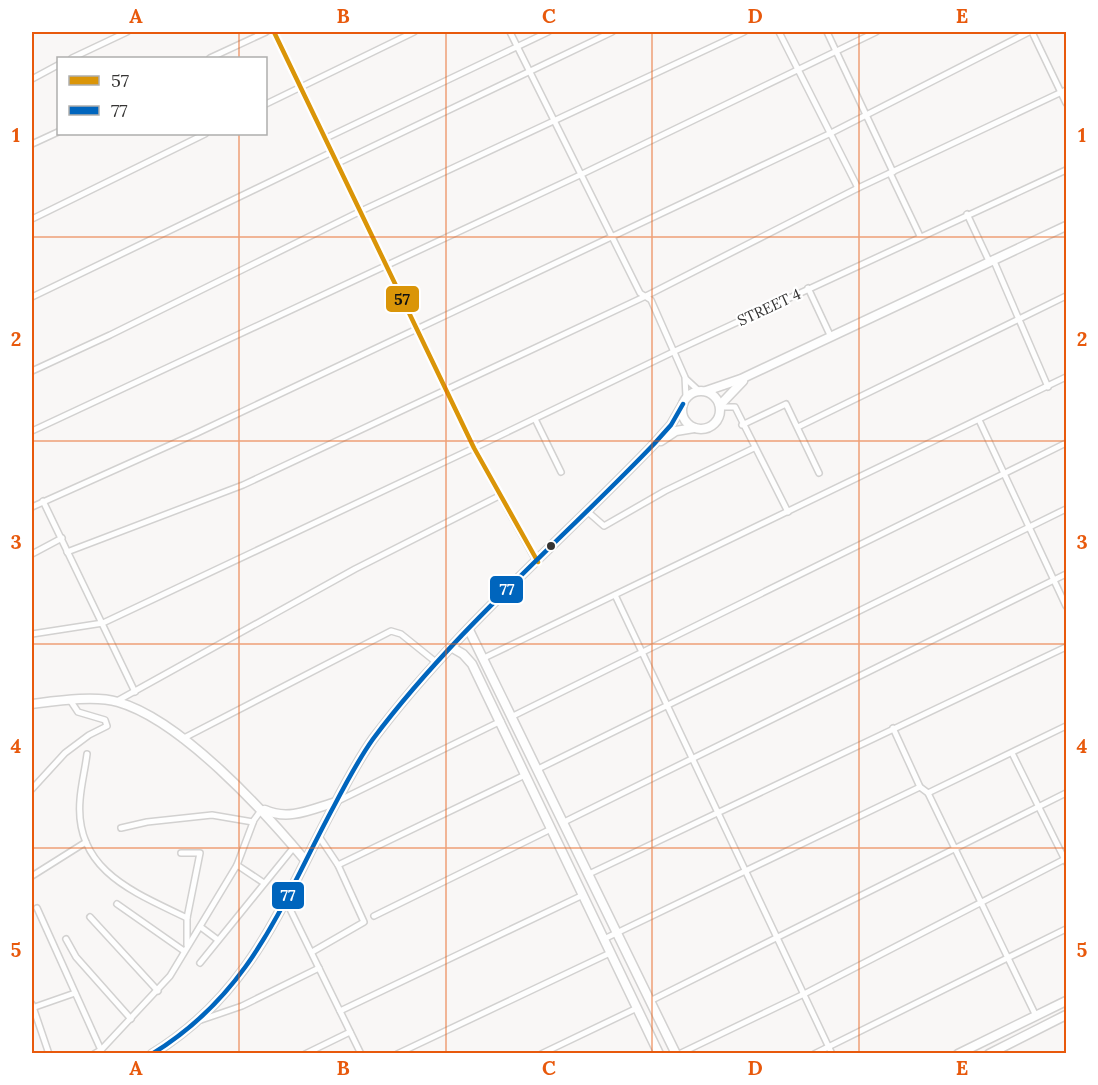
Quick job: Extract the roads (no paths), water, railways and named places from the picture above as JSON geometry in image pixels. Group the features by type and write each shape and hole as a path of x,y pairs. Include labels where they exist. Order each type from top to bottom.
{"main road":[{"path":"152,1053 201,1020 252,959 286,901 336,802 372,741 451,647 588,512 671,425 685,401 702,391 722,387 1066,226"},
{"path":"642,456 676,431 708,428 714,424 718,419 720,406 729,394 758,370"},
{"path":"702,391 717,399 720,406"},
{"path":"685,401 683,418 694,428"},
{"path":"469,630 650,1001 678,1053"},
{"path":"451,647 463,654 472,664 659,1053"},
{"path":"32,704 70,700 117,701 151,717 182,739 262,809 305,860"},
{"path":"262,809 278,816 336,802"},
{"path":"958,1053 1066,1001"},
{"path":"989,1053 1066,1014"}],"street":[{"path":"74,57 127,32"},
{"path":"212,57 266,32"},
{"path":"274,32 474,448 537,562"},
{"path":"267,103 414,32"},
{"path":"510,32 640,293 651,300 685,377 685,401"},
{"path":"326,138 548,32"},
{"path":"338,163 612,32"},
{"path":"32,371 361,211 744,32"},
{"path":"779,32 858,188"},
{"path":"826,32 920,236"},
{"path":"32,431 580,175 876,32"},
{"path":"32,507 197,433 831,133 1031,32 1064,91 1066,103"},
{"path":"32,78 57,66"},
{"path":"67,552 243,485 646,296 858,188 1064,91"},
{"path":"32,144 57,132"},
{"path":"32,219 203,135"},
{"path":"32,297 332,152"},
{"name":"STREET 4","path":"32,634 103,622 808,288 1066,170"},
{"path":"967,214 1019,318 1048,387"},
{"path":"808,288 830,335"},
{"path":"798,427 1066,296"},
{"path":"685,377 702,391"},
{"path":"484,658 1066,377"},
{"path":"742,424 786,404 819,473"},
{"path":"720,406 735,407 788,512"},
{"path":"535,419 561,472"},
{"path":"979,420 1066,606"},
{"path":"513,717 1066,443"},
{"path":"588,512 604,526 665,491 754,448"},
{"path":"117,701 355,569 499,496"},
{"path":"43,501 135,692"},
{"path":"538,769 1066,509"},
{"path":"32,554 62,538"},
{"path":"564,822 694,759 865,671 1066,574"},
{"path":"615,595 806,993 832,1053"},
{"path":"182,739 392,631 401,634 437,663"},
{"path":"589,874 1066,647"},
{"path":"32,789 65,753 89,735 107,726 105,720 78,712 70,700"},
{"path":"336,802 501,721"},
{"path":"928,793 1066,726"},
{"path":"893,728 920,787 928,793 955,847 1036,1016"},
{"path":"678,1053 806,993 1066,860 1012,753"},
{"path":"87,754 80,801 81,824 86,842 106,872 123,887 187,918"},
{"path":"338,865 525,775"},
{"path":"604,939 920,787"},
{"path":"650,1001 1066,793"},
{"path":"94,1053 101,1050 131,1019 176,968 186,948 202,928 237,865 253,822 262,809"},
{"path":"121,828 147,822 212,815 253,822"},
{"path":"374,916 551,829"},
{"path":"312,952 364,922 338,865 318,835"},
{"path":"32,876 86,842"},
{"path":"200,963 294,847"},
{"path":"181,852 200,853 187,918 186,948"},
{"path":"237,865 264,884"},
{"path":"340,1011 583,895"},
{"path":"286,901 360,1053"},
{"path":"117,904 186,948"},
{"path":"37,908 101,1050"},
{"path":"90,917 158,991"},
{"path":"202,928 218,940"},
{"path":"814,1053 1066,929"},
{"path":"66,939 76,957 131,1019"},
{"path":"397,1053 610,953"},
{"path":"201,1020 242,1006 320,968"},
{"path":"49,1053 32,1006 75,993"},
{"path":"541,1053 637,1008"},
{"path":"305,1053 350,1032"}]}
